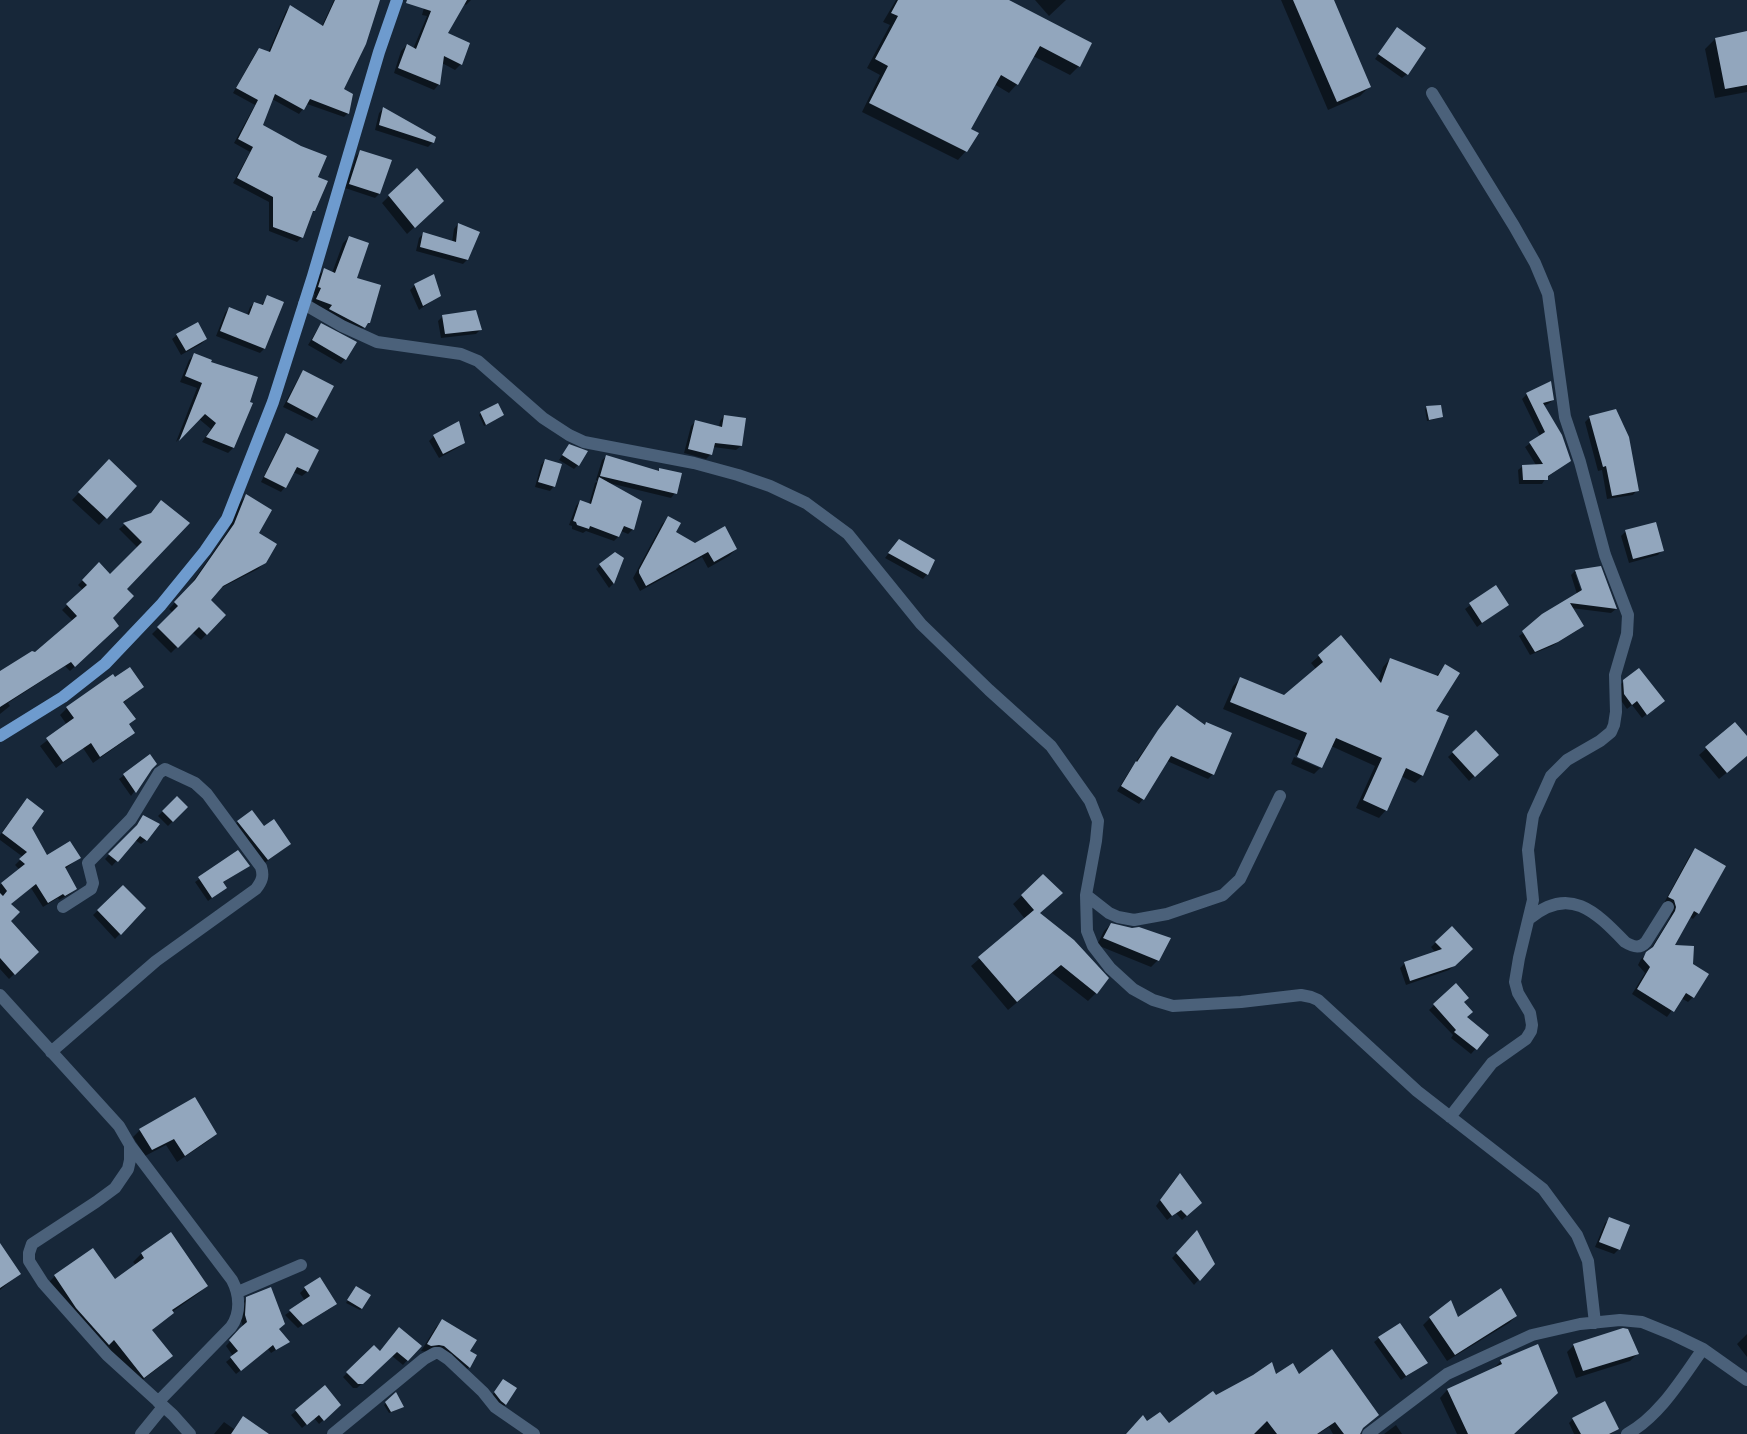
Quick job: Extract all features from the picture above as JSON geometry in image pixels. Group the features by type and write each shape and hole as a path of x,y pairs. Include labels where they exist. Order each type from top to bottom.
{"main road":[{"path":"0,736 63,696 105,664 160,606 227,519 273,402 379,52 397,0"}],"street":[{"path":"1432,93 1514,226 1535,263 1548,294 1565,417 1580,462 1605,555 1628,615 1627,634 1615,675 1616,712 1611,732 1606,737 1567,760 1551,776 1533,816 1528,850 1533,900 1515,982 1518,993 1530,1013 1531,1031 1526,1038 1492,1063 1450,1117"},
{"path":"304,304 342,326 377,342 461,354 478,361 543,418 568,435 584,442 694,463 770,486 806,504 848,534 921,624 989,690 1052,746 1090,801 1098,821 1086,894 1087,932 1093,946 1110,968 1134,989 1153,1000 1173,1006 1241,1002 1301,995 1318,1000 1417,1091 1543,1189 1577,1235 1588,1261 1595,1322"},
{"path":"51,1052 156,960 256,889 262,882 263,874 260,867 207,794 195,783 165,769 159,773 131,819 88,863 93,883 91,889 63,907"},
{"path":"1086,894 1108,913 1134,920 1167,914 1223,894 1240,879 1280,796"},
{"path":"1529,919 1546,907 1558,902 1573,904 1590,910 1625,942 1638,947 1646,942 1668,907"},
{"path":"0,995 119,1126 130,1145 232,1280 238,1292 239,1310 236,1321 161,1404 141,1434"},
{"path":"130,1145 128,1169 115,1188 32,1244 28,1257 42,1283 94,1341 190,1434"},
{"path":"238,1292 301,1265"},
{"path":"1368,1434 1447,1374 1532,1335 1595,1322 1620,1320 1642,1322 1704,1349 1747,1380"},
{"path":"1627,1434 1644,1422 1668,1397 1704,1349"},
{"path":"333,1434 424,1359 435,1353 448,1358 483,1392 491,1403 534,1434"}],"building":[{"path":"335,0 380,0 366,44 344,89 353,94 349,114 310,99 304,110 275,94 263,125 301,146 327,156 318,177 328,181 315,211 313,211 303,238 273,227 273,197 237,178 253,147 238,139 258,100 236,88 259,48 270,52 290,5 323,26"},
{"path":"407,0 467,0 448,33 470,43 462,65 444,56 440,85 398,68 407,44 416,49 431,11 406,3"},
{"path":"898,0 1009,0 1092,43 1080,67 1040,46 1018,85 1001,75 971,129 979,133 967,152 869,103 888,66 875,59 898,16 891,13"},
{"path":"1293,0 1334,0 1371,87 1337,102"},
{"path":"1397,27 1426,48 1408,75 1378,54"},
{"path":"1747,31 1747,85 1725,89 1715,38"},
{"path":"383,107 436,137 434,143 379,125"},
{"path":"360,150 392,160 380,194 349,184"},
{"path":"417,168 444,201 415,228 388,195"},
{"path":"458,223 480,232 468,260 420,247 423,232 456,242"},
{"path":"349,236 369,243 357,278 381,285 370,323 365,328 329,309 332,305 316,299 321,288 318,287 324,268 335,273"},
{"path":"434,274 441,296 423,306 414,284"},
{"path":"267,295 284,302 265,349 220,331 229,307 249,315 254,302 263,305"},
{"path":"476,310 482,330 445,334 442,315"},
{"path":"198,322 207,339 186,351 176,334"},
{"path":"321,323 357,342 346,360 312,340"},
{"path":"194,353 212,360 211,362 258,377 250,402 253,403 234,448 206,437 216,423 205,414 179,441 202,383 185,376"},
{"path":"303,370 334,386 317,418 287,402"},
{"path":"1551,381 1554,400 1543,403 1562,435 1571,461 1548,476 1548,480 1523,480 1522,465 1543,464 1529,442 1545,432 1526,393"},
{"path":"498,403 504,415 486,425 480,412"},
{"path":"1441,405 1443,417 1429,420 1426,406"},
{"path":"1616,409 1629,437 1639,491 1612,496 1606,466 1603,467 1589,416"},
{"path":"724,415 746,418 742,446 715,443 712,455 688,449 695,420 722,427"},
{"path":"459,421 465,443 443,454 433,435"},
{"path":"286,433 319,450 308,472 297,467 286,488 264,477"},
{"path":"569,444 588,451 579,466 562,455"},
{"path":"606,455 659,471 659,468 682,473 677,494 600,476"},
{"path":"109,459 137,486 107,519 78,492"},
{"path":"545,459 562,464 555,487 538,482"},
{"path":"599,477 642,501 634,530 624,526 619,537 590,526 589,529 577,525 573,521 580,500 591,504"},
{"path":"246,494 272,510 259,533 277,544 266,563 223,586 211,600 226,615 207,635 199,627 178,648 157,627 178,606 174,602 195,580 234,524"},
{"path":"161,500 190,523 127,589 134,596 113,618 119,626 75,667 71,662 0,707 0,671 32,651 35,652 77,616 66,604 87,585 82,580 99,562 110,574 142,542 123,523 151,513"},
{"path":"668,516 681,523 676,532 695,543 725,526 737,549 714,562 708,552 646,586 639,570"},
{"path":"1656,522 1664,551 1633,559 1625,530"},
{"path":"899,539 935,560 928,575 888,553"},
{"path":"615,552 624,558 614,584 599,564"},
{"path":"1601,566 1617,609 1570,603 1584,626 1558,642 1535,652 1522,631 1542,614 1582,590 1575,570"},
{"path":"1496,585 1509,605 1482,623 1469,603"},
{"path":"1341,635 1381,683 1390,658 1438,676 1445,664 1460,673 1436,711 1449,716 1423,776 1406,768 1387,811 1363,800 1382,758 1336,738 1322,768 1297,757 1307,733 1230,702 1240,677 1284,695 1323,662 1318,655"},
{"path":"130,667 144,687 123,702 136,719 129,724 135,733 100,757 91,743 63,762 46,738 74,718 66,707 113,674 115,677"},
{"path":"1639,668 1665,701 1647,715 1637,701 1632,705 1624,694 1623,680"},
{"path":"1177,705 1205,725 1206,722 1232,733 1214,775 1171,756 1144,800 1121,786 1136,761"},
{"path":"1735,722 1747,736 1747,756 1727,773 1705,747"},
{"path":"1476,730 1499,755 1475,777 1452,752"},
{"path":"150,754 157,764 136,793 123,774"},
{"path":"177,796 188,807 173,822 162,811"},
{"path":"27,798 44,811 32,828 47,855 70,841 81,858 65,867 77,889 65,896 63,894 48,903 36,884 11,904 20,912 11,921 39,952 15,975 0,958 0,893 3,896 7,891 1,883 25,864 19,859 27,852 2,833"},
{"path":"252,810 264,826 274,819 291,844 268,860 237,821"},
{"path":"143,815 160,824 147,841 140,836 118,862 108,854 137,825"},
{"path":"1695,848 1726,866 1699,914 1694,911 1675,945 1694,946 1693,964 1709,974 1694,998 1686,993 1674,1012 1637,989 1650,967 1643,959 1646,952 1653,947 1675,911 1674,900 1668,897"},
{"path":"238,850 250,866 223,882 227,888 212,898 198,877"},
{"path":"1043,874 1063,893 1040,913 1074,940 1109,978 1097,994 1061,965 1017,1002 978,957 1034,910 1021,895"},
{"path":"123,885 146,908 121,935 97,910"},
{"path":"1111,923 1132,928 1139,927 1171,938 1159,961 1103,938"},
{"path":"1452,926 1473,949 1455,966 1410,981 1404,962 1442,949 1435,942"},
{"path":"1456,983 1469,998 1464,1002 1473,1012 1467,1017 1489,1035 1477,1050 1454,1032 1456,1030 1433,1004"},
{"path":"195,1097 217,1134 185,1156 174,1139 152,1150 139,1129"},
{"path":"1180,1173 1202,1203 1187,1216 1181,1210 1172,1216 1160,1200"},
{"path":"1609,1217 1630,1225 1620,1250 1599,1242"},
{"path":"1197,1230 1215,1264 1200,1281 1176,1253"},
{"path":"171,1232 208,1286 172,1310 174,1313 152,1330 173,1356 144,1378 114,1340 109,1345 76,1308 54,1275 93,1248 115,1279 144,1258 141,1253"},
{"path":"0,1243 21,1274 0,1288"},
{"path":"320,1277 337,1304 303,1325 289,1310 310,1296 304,1287"},
{"path":"356,1286 371,1295 362,1309 347,1300"},
{"path":"271,1287 285,1324 279,1329 290,1342 276,1350 273,1345 241,1371 230,1357 238,1351 229,1340 247,1322 245,1315 246,1297"},
{"path":"1501,1288 1517,1316 1455,1355 1429,1317 1451,1300 1458,1317"},
{"path":"442,1319 477,1340 470,1351 477,1355 470,1368 444,1346 431,1346 427,1344"},
{"path":"1400,1323 1428,1363 1406,1376 1378,1337"},
{"path":"399,1327 422,1346 408,1361 397,1352 363,1384 358,1384 346,1372 374,1345 380,1351"},
{"path":"1623,1328 1628,1329 1639,1354 1583,1371 1573,1344"},
{"path":"1538,1344 1558,1393 1514,1434 1468,1434 1447,1389 1502,1364 1500,1360"},
{"path":"1332,1349 1379,1415 1363,1428 1360,1434 1344,1434 1335,1422 1317,1434 1277,1434 1267,1421 1254,1434 1126,1434 1143,1415 1147,1421 1160,1412 1169,1423 1213,1391 1216,1395 1253,1375 1272,1362 1276,1374 1293,1363 1299,1374"},
{"path":"503,1379 517,1388 506,1405 494,1392"},
{"path":"325,1385 341,1405 324,1421 319,1415 307,1425 295,1410"},
{"path":"396,1392 404,1407 391,1412 385,1402"},
{"path":"1605,1401 1619,1429 1609,1434 1581,1434 1572,1418"},
{"path":"243,1416 269,1434 231,1434"}]}
